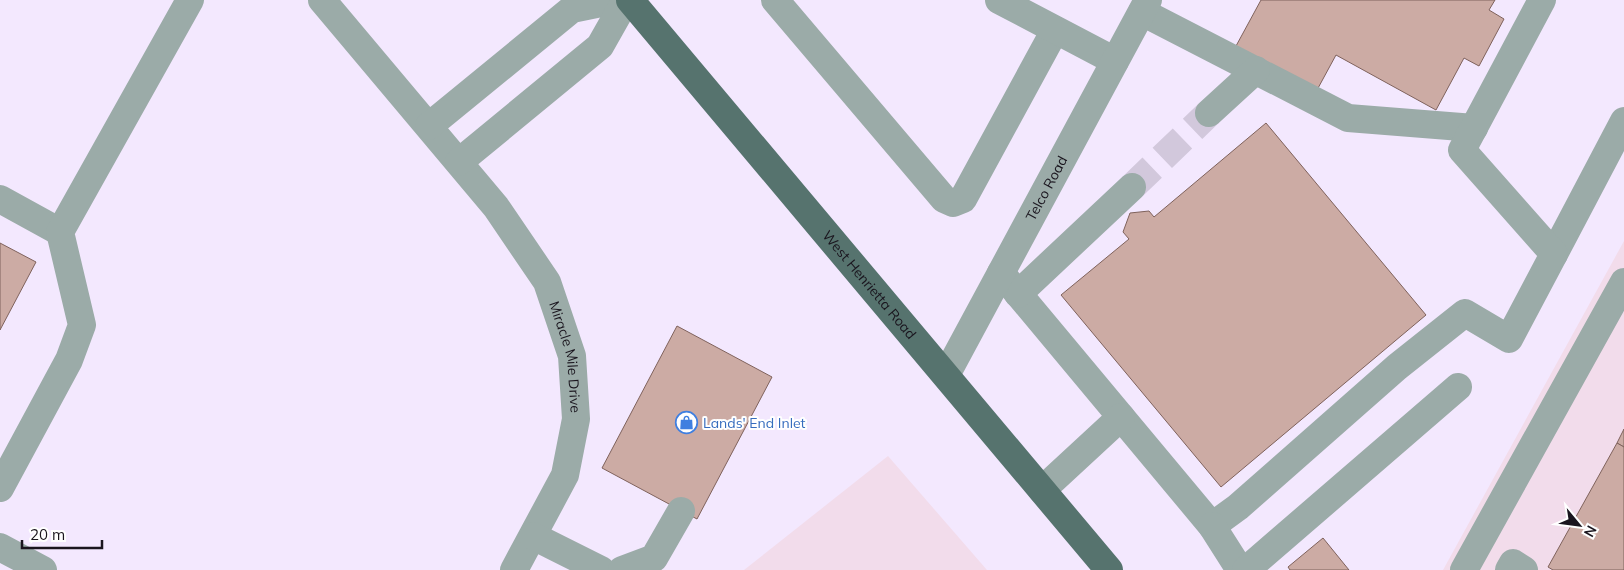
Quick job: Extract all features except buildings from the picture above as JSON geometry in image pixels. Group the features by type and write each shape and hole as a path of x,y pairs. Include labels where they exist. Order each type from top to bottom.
{"main road":[{"name":"West Henrietta Road","path":"628,0 1109,570"}],"street":[{"path":"0,488 69,360 82,325 60,232 190,0"},
{"name":"Miracle Mile Drive","path":"322,0 496,207 547,282 572,356 576,420 565,475 514,570"},
{"path":"429,126 572,9 616,0"},
{"path":"459,162 600,46 628,0"},
{"path":"775,0 944,199 953,203 963,199 1055,30"},
{"path":"999,0 1115,61"},
{"path":"1542,0 1462,150 1554,254"},
{"path":"1145,6 1256,70 1348,118 1474,128"},
{"name":"Telco Road","path":"946,375 1009,283 1115,61 1145,6"},
{"path":"1209,113 1256,70"},
{"path":"1212,526 1238,507 1397,367 1465,314 1509,339 1624,121"},
{"path":"1132,187 1009,283 1212,526 1240,570"},
{"path":"0,199 60,232"},
{"path":"1464,570 1624,282"},
{"path":"1246,570 1458,387"},
{"path":"1042,490 1121,417"},
{"path":"622,570 654,558 681,510"},
{"path":"533,536 601,570"},
{"path":"0,547 43,570"}],"shaded area":[{"path":"1624,241 1624,570 1443,570"},
{"path":"888,456 987,570 744,570"}],"tunnel":[{"path":"1132,187 1209,113"}],"place":[{"name":"Lands' End Inlet","path":"687,423"}]}
